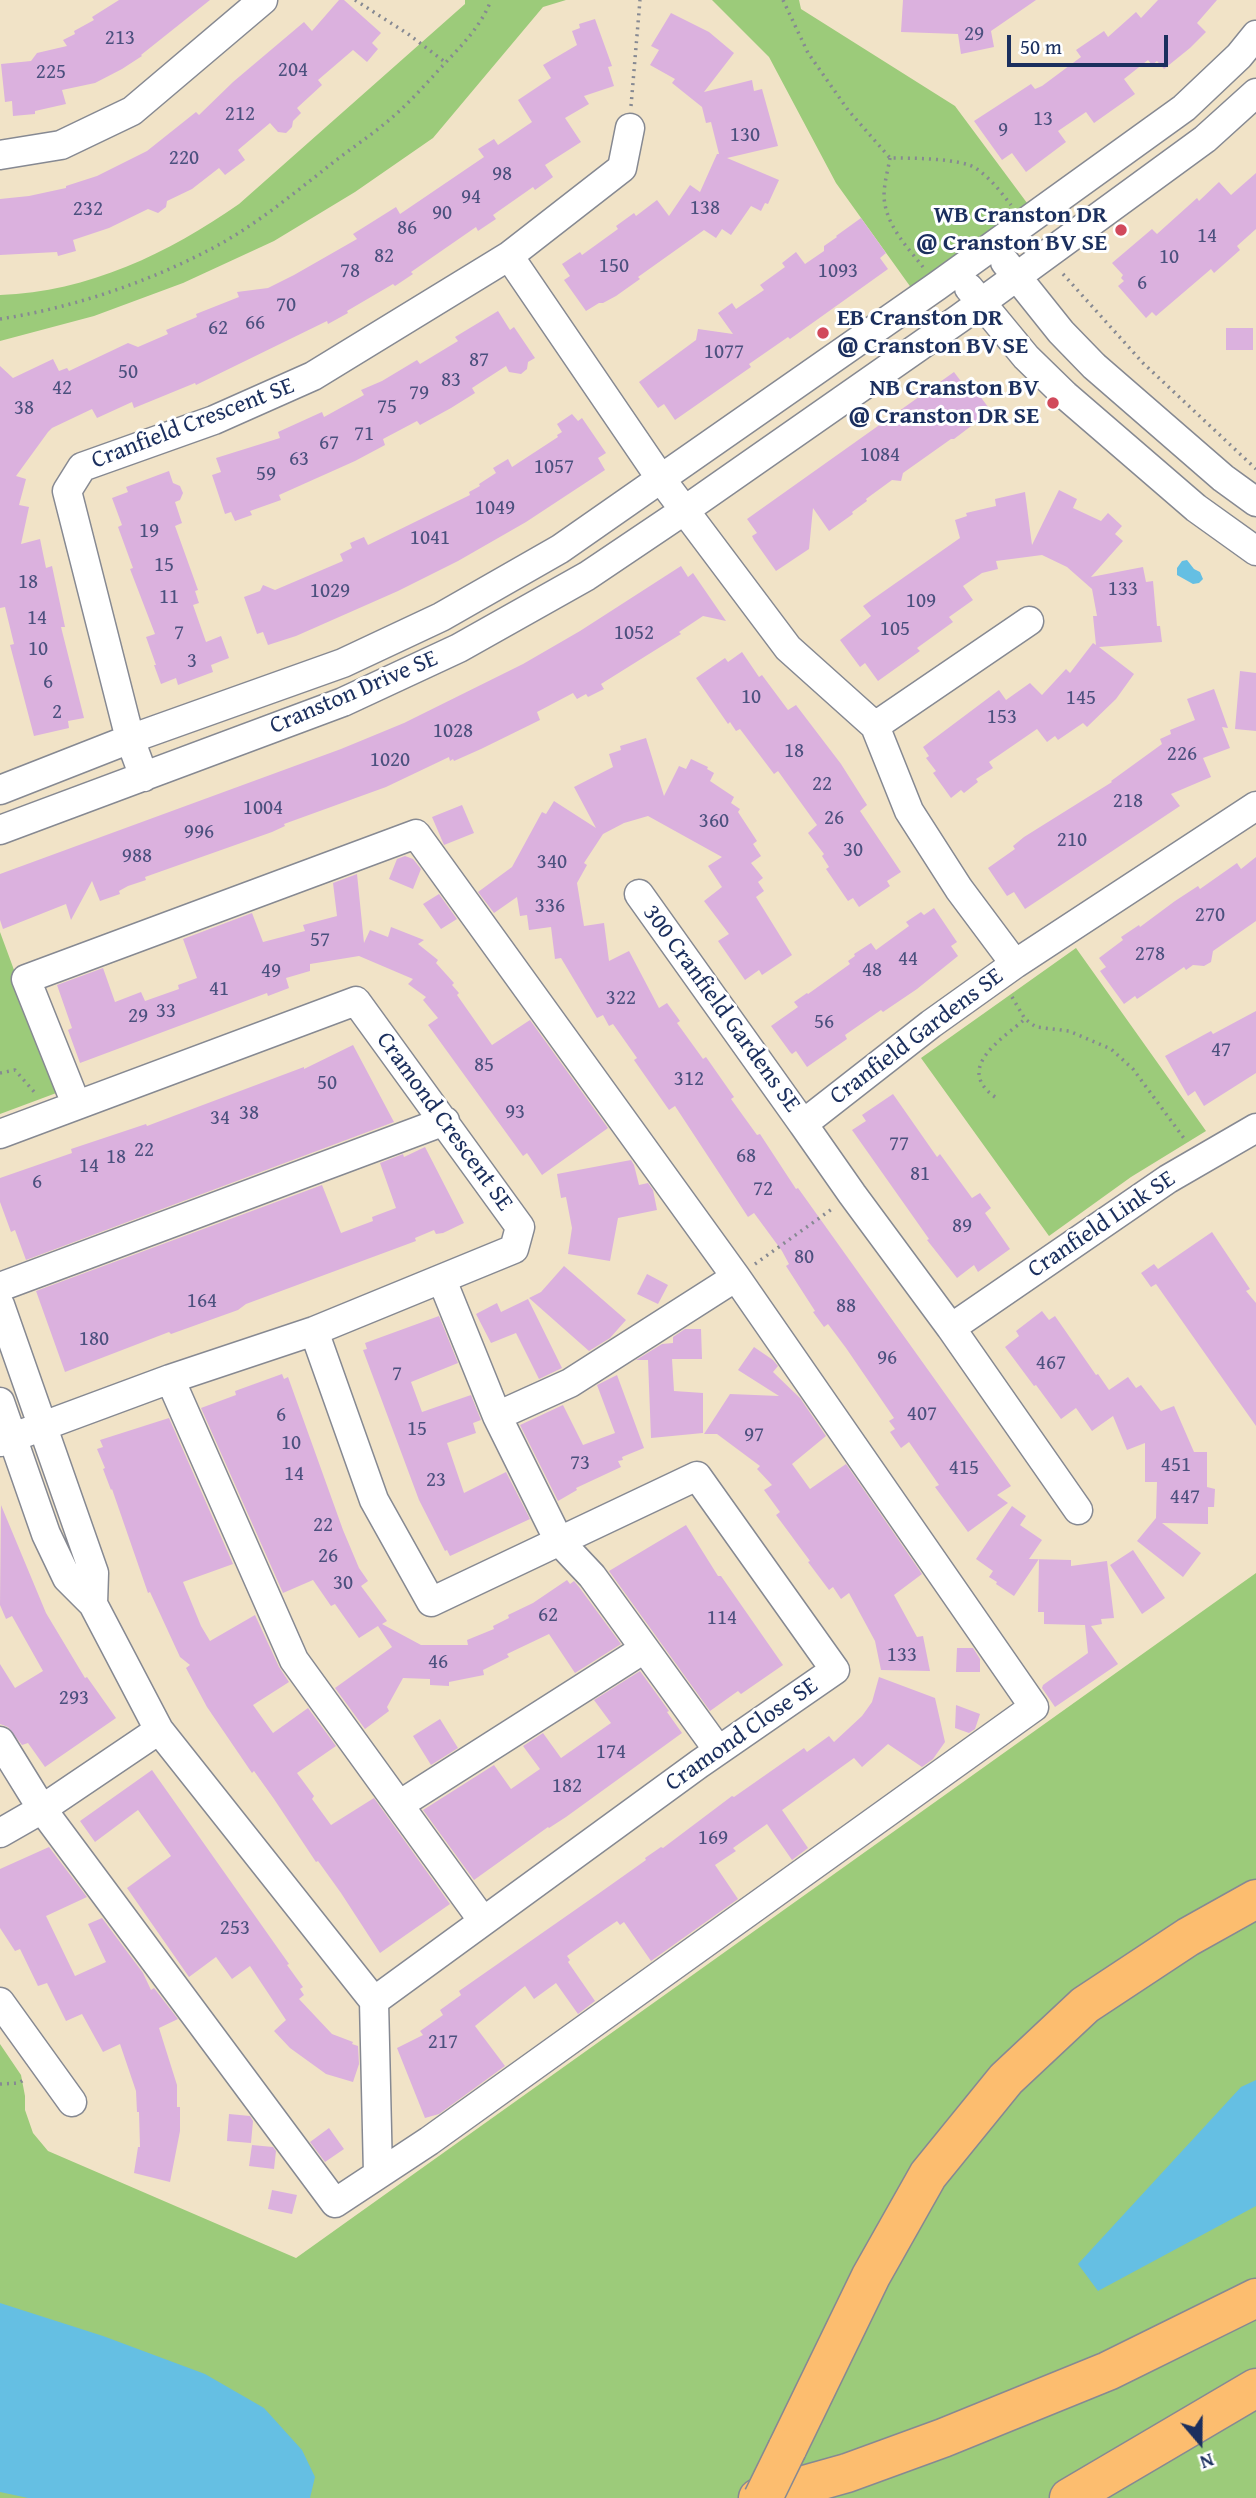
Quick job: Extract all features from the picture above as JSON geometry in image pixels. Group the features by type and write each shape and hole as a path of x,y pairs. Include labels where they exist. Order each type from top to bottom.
{"highway":[{"path":"761,2498 871,2276 928,2175 1006,2079 1085,2005 1188,1937 1256,1899"},
{"path":"761,2498 847,2473 955,2433 1108,2371 1256,2298"},
{"path":"1069,2498 1256,2388"}],"street":[{"path":"0,155 61,145 132,111 263,0"},
{"name":"Cranston Drive SE","path":"0,790 130,739 343,663 441,617 560,549 957,272 1184,108 1240,56 1256,36"},
{"name":"Cranston Drive SE","path":"0,831 342,702 459,648 587,576 980,303 1205,139 1256,93"},
{"name":"Cranfield Crescent SE","path":"144,777 130,739 67,491 82,467 214,419 313,376 509,256 622,168 630,128"},
{"path":"993,246 1061,332 1094,366 1223,478 1256,502"},
{"path":"509,256 685,510"},
{"path":"957,272 1026,357 1065,395 1196,508 1256,551"},
{"name":"Cranfield Gardens SE","path":"685,510 788,648 875,726 909,811 959,889 1015,964 932,1024 803,1124"},
{"path":"875,726 1029,621"},
{"path":"1015,964 1256,806"},
{"path":"0,1741 42,1809 335,2203 429,2141 1034,1707 736,1277 416,834 26,979 76,1104"},
{"name":"300 Cranfield Gardens SE","path":"639,894 803,1124"},
{"name":"Cramond Crescent SE","path":"0,1133 356,1001 520,1227 514,1249 442,1280 314,1331 170,1379 6,1440"},
{"path":"0,1287 445,1121"},
{"path":"803,1124 951,1328 1078,1510"},
{"name":"Cranfield Link SE","path":"951,1328 1198,1161 1256,1128"},
{"path":"497,1416 570,1383 736,1277"},
{"path":"442,1280 497,1416 559,1541 592,1576 718,1750"},
{"path":"0,1306 94,1573 93,1604"},
{"name":"Cramond Close SE","path":"314,1331 374,1500 431,1602 697,1476 835,1670 718,1750 374,2001"},
{"path":"170,1379 294,1660 483,1921"},
{"path":"0,1402 6,1440 46,1534 67,1577 93,1604 159,1730 374,2001 378,2175"},
{"path":"399,1805 644,1649"},
{"path":"0,1833 42,1809 159,1730"},
{"path":"0,2002 72,2102"}],"path":[{"path":"355,0 408,34 446,63"},
{"path":"0,319 43,311 102,294 150,277 209,250 292,194 394,116 430,82 478,26 491,0"},
{"path":"630,128 640,0"},
{"path":"783,0 808,52 824,76 848,110 890,158 929,159 975,167 1012,207"},
{"path":"890,158 884,195 887,214 899,237 924,269"},
{"path":"1062,271 1143,363 1256,468"},
{"path":"1009,993 1025,1018 1036,1027 1069,1031 1111,1049 1133,1069 1198,1161"},
{"path":"995,1097 983,1088 979,1081 982,1060 993,1046 1025,1018"},
{"path":"0,1073 15,1070 43,1101"},
{"path":"736,1277 837,1206"}],"green space":[{"path":"465,0 566,0 543,7 433,138 355,192 274,241 183,283 94,316 0,341 0,295 33,292 96,278 156,254 212,222 239,204 465,4"},
{"path":"712,0 799,0 801,9 955,106 1030,207 912,289 836,183 769,57"},
{"path":"0,932 59,1092 0,1114"},
{"path":"1076,948 1206,1131 1131,1177 1049,1236 921,1058"},
{"path":"1256,1573 1256,2498 0,2498 0,2044 21,2075 25,2110 33,2133 48,2151 296,2258"}],"water":[{"path":"1187,560 1200,572 1203,579 1199,583 1193,584 1177,575 1177,568 1182,561"},
{"path":"1256,2080 1256,2206 1098,2291 1078,2264 1241,2087"},
{"path":"0,2303 103,2336 205,2374 264,2408 302,2450 315,2477 310,2498 28,2498 0,2492"}],"building":[{"path":"119,0 210,0 142,56 122,69 95,83 62,90 66,104 35,111 35,114 13,116 12,101 5,102 1,64 31,61 37,53 67,46 63,40"},
{"path":"339,0 344,0 381,33 372,43 378,49 367,62 353,50 318,80 322,85 297,108 301,113 286,133 278,132 270,123 238,150 245,160 225,175 219,168 192,189 167,201 166,207 158,213 148,209 109,228 73,240 76,251 58,256 57,252 0,255 0,199 66,188 147,151 196,112 199,115 233,82 304,22 312,31"},
{"path":"903,0 1036,0 991,31 994,47 961,54 958,34 901,32"},
{"path":"1158,0 1217,0 1197,23 1206,32 1190,48 1164,69 1157,61 1152,65 1148,60 1124,79 1135,94 1094,123 1086,112 1058,131 1066,142 1026,172 1012,153 1002,160 974,121 1031,84 1035,89 1042,86 1081,57 1076,50 1104,31 1108,37 1136,12 1141,18"},
{"path":"671,13 709,32 734,53 704,92 752,80 754,91 762,89 778,146 727,158 779,180 768,204 765,203 761,211 751,206 731,235 722,229 716,238 704,230 616,296 586,311 564,280 570,276 562,264 580,252 582,255 618,229 616,226 634,213 636,216 657,200 669,216 690,185 700,192 719,154 711,122 706,123 702,107 672,83 675,79 650,65 659,50 651,46"},
{"path":"595,19 612,66 608,67 614,86 584,96 589,104 565,118 581,142 545,165 553,177 535,190 533,187 493,215 496,219 478,231 476,227 395,286 393,284 328,324 327,321 196,385 195,383 134,408 132,402 97,418 92,409 48,432 16,476 26,479 19,505 29,507 21,544 40,539 46,568 52,566 65,627 61,627 84,718 68,721 69,728 34,736 10,645 14,644 5,607 0,608 0,366 13,378 53,359 59,371 67,368 69,371 128,343 138,347 168,334 166,330 197,317 196,314 239,297 237,292 268,288 294,275 357,239 353,234 396,207 400,214 484,157 478,149 494,139 498,145 532,122 518,100 551,78 543,65 577,45 572,31 580,28 579,24"},
{"path":"1256,173 1256,229 1237,246 1240,250 1214,273 1211,269 1156,316 1152,312 1146,318 1118,286 1124,281 1121,278 1123,275 1112,263 1152,229 1157,234 1219,182 1231,195"},
{"path":"861,218 886,253 880,258 888,269 790,339 788,337 749,364 751,367 675,420 664,404 658,408 639,382 696,340 698,329 733,334 718,313 732,303 736,309 764,290 760,285 785,267 782,263 796,252 805,264"},
{"path":"498,311 510,330 514,327 535,358 528,362 527,369 521,374 509,372 506,366 472,388 475,393 451,408 420,425 417,421 383,439 385,445 355,461 279,495 281,500 250,511 252,515 235,521 231,512 225,514 212,475 221,472 216,458 280,438 278,432 322,412 324,417 364,395 361,390 417,360 420,364 458,341 455,337"},
{"path":"1226,328 1253,328 1253,350 1226,350"},
{"path":"954,372 963,384 968,380 991,411 903,473 901,481 892,480 866,499 853,514 829,531 813,508 809,549 776,571 754,540 752,536 757,533 747,519"},
{"path":"572,414 578,421 582,418 606,453 598,458 605,470 526,522 398,591 296,636 268,645 263,632 257,634 244,597 260,591 263,585 275,590 343,561 340,554 352,548 350,543 364,537 368,545 470,495 469,492 496,473 493,468 508,459 512,467 558,437 562,432 557,424"},
{"path":"169,471 173,483 180,486 183,493 180,500 175,502 182,523 175,526 198,590 195,591 199,603 193,605 206,642 221,636 229,658 211,665 213,672 178,685 176,678 161,684 154,665 146,637 155,634 130,569 133,568 118,527 122,525 112,498 128,492 126,487"},
{"path":"1059,490 1077,499 1073,508 1101,521 1108,513 1122,526 1115,534 1123,541 1091,577 1143,567 1146,582 1153,581 1157,626 1160,626 1162,642 1099,647 1134,674 1116,699 1087,727 1083,723 1058,740 1055,736 1047,742 1037,729 989,762 993,768 976,779 978,782 964,793 961,790 951,798 933,773 936,771 926,758 929,756 923,747 999,690 1006,700 1030,683 1042,695 1066,669 1070,673 1093,643 1096,645 1093,616 1097,616 1092,589 1067,567 1042,555 996,561 998,569 982,573 963,586 973,600 949,617 953,622 917,648 920,651 878,681 865,663 860,667 840,640 871,616 863,606 960,538 955,520 967,516 966,513 996,506 995,499 1025,492 1032,545"},
{"path":"681,566 688,577 693,573 726,621 703,616 679,632 681,634 601,684 604,689 577,699 573,693 537,712 540,720 454,761 450,761 449,757 386,787 284,824 285,826 272,832 145,877 146,880 119,891 120,894 100,901 92,881 71,920 66,904 3,929 0,920 0,874 341,749 404,723 523,664"},
{"path":"742,652 759,677 762,675 788,710 796,705 841,764 867,805 860,811 901,872 887,881 890,886 859,907 853,898 848,901 826,869 829,867 822,856 824,854 808,833 817,825 778,771 774,774 740,729 736,731 730,722 728,724 696,678 725,658 728,662"},
{"path":"1240,671 1256,673 1256,731 1235,729"},
{"path":"1214,689 1228,728 1222,727 1230,748 1203,758 1211,777 1171,794 1180,806 1025,909 1014,892 1007,896 988,868 1015,849 1013,846 1024,837 1112,782 1162,744 1160,739 1171,734 1170,730 1195,720 1187,699"},
{"path":"646,738 664,796 679,766 686,769 691,759 708,767 707,769 714,773 710,781 734,797 731,803 740,809 738,812 757,841 753,844 761,856 751,863 763,878 758,882 764,891 756,897 792,955 762,975 759,970 745,980 718,941 729,934 704,901 722,887 708,866 722,857 648,816 624,823 603,834 584,863 587,865 577,883 584,926 604,923 609,961 629,951 659,1008 667,1003 680,1021 677,1023 703,1059 706,1057 734,1097 731,1099 757,1135 760,1134 796,1189 798,1188 1011,1486 997,1495 1008,1503 968,1532 935,1487 939,1485 909,1442 901,1448 890,1432 895,1429 889,1421 894,1418 828,1324 824,1327 813,1312 815,1311 786,1266 789,1264 782,1251 754,1213 748,1217 675,1106 669,1110 613,1024 609,1026 603,1015 597,1018 561,958 555,959 551,927 529,930 527,915 520,916 517,897 494,913 478,892 512,867 542,812 546,814 554,801 596,828 574,787 613,767 609,754 621,750 620,746"},
{"path":"462,805 474,833 444,845 432,817"},
{"path":"405,856 413,859 421,869 413,889 389,879 397,859"},
{"path":"1256,857 1256,921 1213,951 1211,962 1204,966 1193,965 1186,970 1184,967 1137,999 1135,996 1124,1004 1100,971 1106,967 1099,958 1123,940 1121,937 1139,925 1140,927 1198,886 1200,889 1237,863 1241,869"},
{"path":"357,874 364,943 370,930 388,937 391,927 424,940 418,944 438,960 436,963 454,983 452,985 459,993 457,995 492,1045 530,1020 608,1128 542,1175 527,1153 523,1156 428,1025 438,1018 423,1000 426,997 408,984 413,979 359,956 310,964 310,971 286,978 289,988 268,996 267,993 80,1063 68,1030 72,1028 57,985 103,968 115,1002 141,992 145,1001 179,989 178,985 197,978 183,939 252,913 263,942 305,931 303,925 337,916 333,883"},
{"path":"439,894 457,919 441,929 423,904"},
{"path":"934,908 957,942 951,946 958,956 917,989 845,1035 847,1039 807,1067 796,1051 792,1054 771,1026 798,1007 794,1002 850,964 848,961 854,954 871,943 876,950 909,926 906,922 921,912 924,915"},
{"path":"1256,1011 1256,1073 1204,1106 1195,1091 1188,1096 1165,1056"},
{"path":"353,1045 394,1122 26,1260 15,1230 11,1232 0,1202 0,1178 72,1153 71,1149 146,1124 147,1126 304,1069"},
{"path":"893,1094 937,1157 940,1154 972,1198 980,1193 991,1208 985,1213 1010,1249 978,1272 974,1265 957,1278 927,1240 929,1239 852,1130 866,1121 862,1115"},
{"path":"425,1147 464,1223 443,1233 436,1234 434,1230 415,1238 416,1241 246,1304 238,1310 171,1334 169,1332 65,1372 36,1291 322,1185 341,1233 373,1221 372,1217 396,1208 380,1163 403,1154 404,1157"},
{"path":"631,1160 639,1185 648,1183 653,1190 657,1210 618,1218 610,1261 568,1254 572,1228 566,1197 561,1198 557,1174"},
{"path":"1212,1232 1250,1289 1246,1291 1256,1303 1256,1426 1156,1284 1151,1287 1141,1273 1154,1264 1158,1269"},
{"path":"564,1266 626,1320 610,1338 589,1351 529,1298 541,1292"},
{"path":"647,1274 668,1285 658,1304 637,1294"},
{"path":"528,1299 562,1368 539,1379 516,1333 491,1343 476,1314 497,1303 501,1312"},
{"path":"1042,1311 1049,1320 1055,1316 1109,1390 1128,1377 1136,1388 1141,1385 1161,1411 1174,1406 1194,1452 1207,1452 1207,1487 1215,1489 1214,1507 1208,1507 1208,1524 1162,1523 1201,1553 1183,1577 1137,1541 1156,1518 1157,1482 1145,1482 1145,1443 1127,1450 1113,1416 1092,1431 1076,1408 1061,1419 1005,1347 1019,1336 1016,1331"},
{"path":"439,1316 458,1363 411,1382 422,1412 471,1395 481,1420 473,1423 476,1433 447,1443 464,1493 506,1472 530,1519 450,1556 419,1500 363,1350 367,1349 365,1343"},
{"path":"685,1329 701,1329 702,1359 672,1359 674,1391 703,1393 703,1433 651,1438 648,1360 636,1360 662,1344 673,1343 673,1337"},
{"path":"754,1347 778,1366 773,1372 800,1398 826,1436 792,1464 810,1489 846,1464 922,1574 894,1595 917,1637 923,1636 930,1671 881,1670 875,1641 849,1593 841,1599 833,1587 829,1590 808,1562 810,1561 776,1515 780,1512 764,1490 772,1485 757,1469 760,1466 717,1434 704,1434 730,1394 779,1396 738,1370"},
{"path":"282,1374 284,1379 288,1377 343,1530 359,1568 368,1581 361,1586 387,1621 382,1624 421,1645 468,1645 467,1640 494,1629 493,1626 509,1618 508,1615 533,1603 567,1580 570,1584 574,1581 621,1644 575,1673 549,1634 507,1654 509,1657 483,1670 484,1675 449,1682 449,1686 430,1685 430,1679 403,1678 387,1707 389,1711 365,1729 335,1688 392,1647 378,1626 359,1638 335,1604 331,1606 313,1580 283,1593 201,1408 236,1395 235,1391"},
{"path":"617,1375 644,1448 622,1457 623,1460 618,1461 621,1467 576,1488 577,1490 558,1501 520,1425 563,1405 583,1445 615,1433 597,1385"},
{"path":"169,1418 233,1564 183,1582 201,1626 210,1641 255,1615 279,1667 289,1682 253,1705 273,1733 308,1708 336,1746 297,1773 314,1796 312,1799 331,1825 374,1798 450,1904 380,1953 341,1893 318,1861 316,1862 207,1707 186,1668 190,1665 180,1657 150,1592 148,1593 97,1449 103,1447 100,1440"},
{"path":"1,1505 46,1613 85,1678 87,1677 116,1718 45,1767 28,1743 22,1745 8,1727 0,1724 0,1664 15,1688 43,1671 12,1616 6,1619 0,1605"},
{"path":"1012,1506 1026,1516 1020,1525 1042,1540 1029,1559 1039,1559 1014,1596 996,1584 997,1582 989,1577 993,1571 976,1559"},
{"path":"686,1525 718,1576 721,1576 783,1665 741,1694 738,1691 710,1711 609,1571"},
{"path":"1133,1550 1165,1598 1142,1614 1110,1565"},
{"path":"1039,1559 1071,1560 1071,1566 1107,1561 1114,1618 1101,1619 1102,1624 1091,1626 1118,1664 1055,1707 1042,1688 1043,1685 1088,1653 1085,1625 1044,1624 1044,1612 1038,1612"},
{"path":"957,1648 973,1648 980,1659 980,1672 956,1672"},
{"path":"640,1671 682,1733 474,1880 423,1810 494,1765 511,1789 540,1769 523,1746 543,1733 561,1758 611,1723 594,1700"},
{"path":"879,1677 935,1698 945,1742 933,1759 922,1767 888,1744 862,1767 854,1758 782,1810 808,1848 792,1860 767,1824 733,1848 736,1851 715,1865 738,1899 651,1961 624,1922 620,1925 617,1921 595,1936 567,1956 570,1960 568,1962 595,2001 578,2014 556,1983 534,1999 525,1986 475,2026 505,2066 439,2114 425,2118 397,2048 423,2035 420,2031 443,2015 440,2010 461,1995 459,1991 646,1860 645,1858 663,1848 732,1796 804,1748 807,1752 829,1736 834,1742 862,1716 872,1702"},
{"path":"956,1705 980,1714 975,1729 969,1733 955,1728"},
{"path":"440,1719 458,1748 431,1765 413,1736"},
{"path":"152,1770 289,1964 287,1965 303,1987 300,1989 304,1995 299,1999 332,2034 358,2046 359,2064 353,2082 326,2074 290,2048 274,2031 286,2020 250,1966 232,1979 216,1957 189,1977 127,1888 171,1856 138,1810 95,1842 80,1821"},
{"path":"49,1847 87,1897 46,1916 75,1976 106,1962 88,1924 102,1918 143,1973 151,1990 154,1988 178,2019 159,2028 177,2085 177,2107 180,2107 180,2131 170,2182 134,2173 140,2147 139,2112 136,2091 120,2044 103,2052 82,2014 66,2021 47,1983 38,1986 20,1949 15,1951 0,1928 0,1869"},
{"path":"229,2114 250,2116 253,2121 251,2143 227,2141"},
{"path":"329,2128 344,2149 325,2162 310,2142"},
{"path":"252,2145 273,2147 276,2151 274,2169 249,2166"},
{"path":"272,2190 297,2195 292,2214 268,2209"}],"place":[{"name":"WB Cranston DR @ Cranston BV SE","path":"1121,230"},
{"name":"EB Cranston DR @ Cranston BV SE","path":"823,333"},
{"name":"NB Cranston BV @ Cranston DR SE","path":"1053,403"}]}
